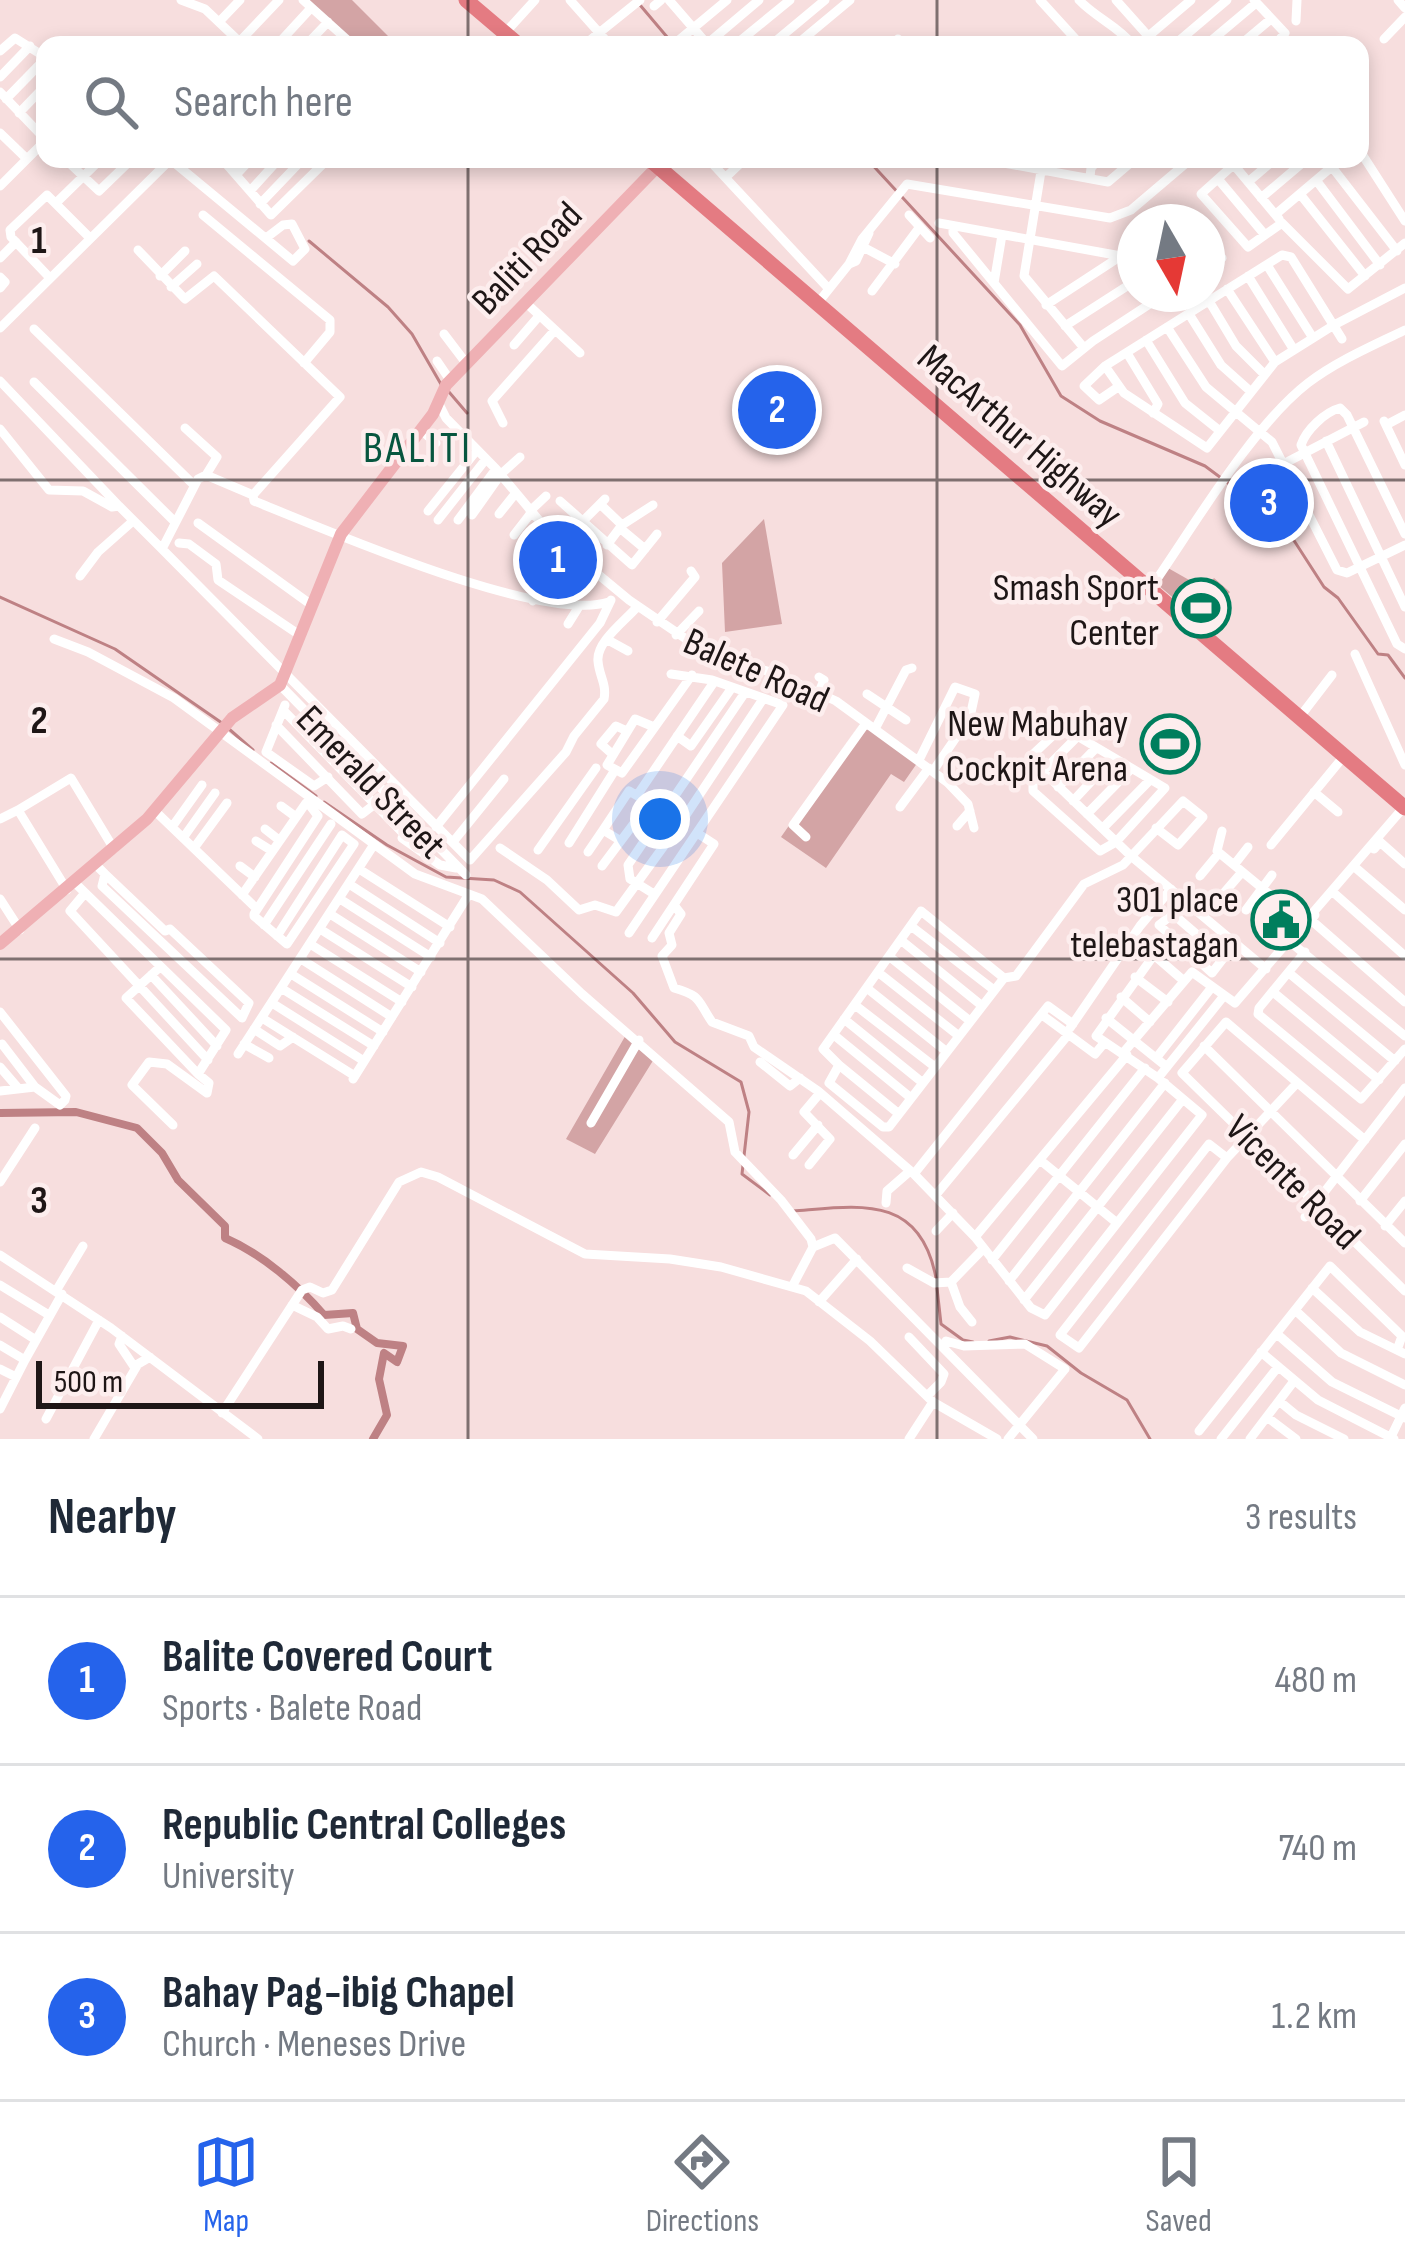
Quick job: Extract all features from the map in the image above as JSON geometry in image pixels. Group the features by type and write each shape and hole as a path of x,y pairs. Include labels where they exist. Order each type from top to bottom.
{"highway":[{"path":"466,0 508,36"},
{"name":"MacArthur Highway","path":"665,168 1404,807"}],"main road":[{"name":"Baliti Road","path":"285,685 341,534 466,363 650,168"},
{"path":"0,944 100,869 114,849 161,815 225,726 285,685"}],"street":[{"path":"181,0 204,4 234,36"},
{"path":"219,22 240,0"},
{"path":"247,36 279,0"},
{"path":"505,33 535,0"},
{"path":"569,0 603,36"},
{"path":"665,4 686,0"},
{"path":"684,36 727,0"},
{"path":"716,36 759,0"},
{"path":"746,36 790,0"},
{"path":"805,0 813,10"},
{"path":"782,36 825,0"},
{"path":"807,36 850,0"},
{"path":"1040,0 1073,36"},
{"path":"1078,0 1125,36"},
{"path":"1116,0 1148,36"},
{"path":"1150,36 1191,0"},
{"path":"1185,36 1227,0"},
{"path":"1397,0 1405,8"},
{"path":"1216,36 1255,1 1286,36"},
{"path":"594,36 638,2"},
{"path":"284,36 307,4 341,34"},
{"path":"665,4 700,36"},
{"path":"1384,39 1405,17"},
{"path":"1251,36 1271,19"},
{"path":"315,36 328,22"},
{"path":"0,51 15,38 36,51"},
{"path":"0,77 30,46"},
{"path":"36,66 3,96 36,130"},
{"path":"20,113 36,96"},
{"path":"33,127 36,124"},
{"path":"0,133 27,159"},
{"path":"3,177 36,150"},
{"path":"1369,165 1405,221"},
{"path":"74,168 99,191 123,168"},
{"path":"57,202 92,168"},
{"path":"0,328 162,168"},
{"path":"182,168 293,261 305,249 292,224 280,226 266,238"},
{"path":"230,168 273,214 319,168"},
{"path":"236,175 243,168"},
{"path":"250,191 271,168"},
{"path":"260,204 294,168"},
{"path":"717,168 829,289"},
{"path":"726,177 733,168"},
{"path":"1042,168 1024,276 1084,348"},
{"path":"1051,168 1111,181 1125,168"},
{"path":"1064,173 1065,168"},
{"path":"1090,177 1091,168"},
{"path":"817,304 899,190 909,183 1116,216 1138,205 1181,168"},
{"path":"1228,168 1202,196 1248,247 1331,168"},
{"path":"1239,168 1279,219 1346,288 1401,247 1341,168"},
{"path":"1248,182 1264,168"},
{"path":"1261,198 1296,168"},
{"path":"1218,179 1265,235"},
{"path":"1316,180 1380,266"},
{"path":"1300,194 1365,276"},
{"path":"50,278 10,230 47,195 90,238"},
{"path":"203,215 330,320 330,332 304,363"},
{"path":"909,215 930,238"},
{"path":"939,223 1117,256"},
{"path":"953,226 952,233 1062,366 1139,312"},
{"path":"872,291 920,228"},
{"path":"993,284 1002,235"},
{"path":"0,258 16,242"},
{"path":"862,246 895,264"},
{"path":"137,250 187,299 214,276 340,398 253,495"},
{"path":"160,276 185,251"},
{"path":"1275,362 1227,290 1282,255 1291,257 1342,339"},
{"path":"1046,304 1108,258"},
{"path":"171,287 197,264"},
{"path":"1267,265 1312,338"},
{"path":"1248,276 1294,350"},
{"path":"0,277 5,284 0,288"},
{"path":"1105,366 1118,387 1207,448 1275,362 1405,288"},
{"path":"1065,326 1117,293"},
{"path":"525,302 580,352"},
{"path":"1118,387 1099,400 1084,386 1105,366 1192,312"},
{"path":"1215,312 1236,346 1263,373"},
{"path":"1189,314 1220,365 1250,390"},
{"path":"514,345 538,316"},
{"path":"1167,327 1205,387 1263,431 1284,462 1337,571 1345,573 1405,545"},
{"path":"34,329 194,485"},
{"path":"1150,589 1263,431 1311,381 1405,329"},
{"path":"503,423 492,401 555,330"},
{"path":"444,334 466,363"},
{"path":"1146,340 1185,403 1220,431"},
{"path":"1126,353 1158,404 1153,413"},
{"name":"Balete Road","path":"437,361 446,418 575,556 676,635 722,661 819,692 870,726 958,793 969,808 974,828"},
{"path":"0,381 285,685 471,860 566,752 606,695 599,651 637,607"},
{"path":"34,382 175,522"},
{"path":"34,417 47,398"},
{"path":"1405,534 1359,425 1336,408 1309,431 1303,448 1397,644 1405,649"},
{"path":"1405,415 1385,423 1400,444 1405,465"},
{"path":"1303,502 1282,509 1265,472 1303,448 1359,425"},
{"path":"162,549 194,485 206,475 216,455 185,428"},
{"path":"0,429 49,490 83,491 112,507 119,506"},
{"path":"421,430 436,443"},
{"path":"1326,441 1405,607"},
{"path":"428,512 477,450"},
{"path":"458,520 498,472 520,457"},
{"path":"438,520 486,459"},
{"path":"100,484 104,471 118,468"},
{"path":"472,515 498,472"},
{"path":"206,475 253,495 256,502 441,572 533,601 578,608 609,602"},
{"path":"499,514 515,494"},
{"path":"514,535 547,501"},
{"path":"560,501 632,565 657,534"},
{"path":"582,522 603,502 644,550"},
{"path":"607,545 622,527 653,505"},
{"path":"80,576 98,552 133,521"},
{"path":"198,523 313,606"},
{"path":"533,601 596,535"},
{"path":"179,543 186,542 215,563 218,580 301,636"},
{"path":"657,622 695,577 691,571"},
{"path":"436,826 601,623 618,591"},
{"path":"568,624 578,608"},
{"path":"676,635 699,611"},
{"path":"54,639 88,652 225,726 373,846 429,881 482,899 729,1122 735,1152 782,1199 813,1247"},
{"path":"608,640 628,651"},
{"path":"1355,654 1405,765"},
{"path":"638,794 722,661"},
{"path":"741,678 745,665"},
{"path":"806,837 793,825 912,668"},
{"path":"500,848 547,880 576,908 595,904 616,912 632,928 783,705 692,675 671,674"},
{"path":"585,760 613,774 622,773 692,675"},
{"path":"1299,718 1332,675"},
{"path":"819,677 824,680 819,692"},
{"path":"285,685 283,710 266,751 314,786 328,778"},
{"name":"Emerald Street","path":"285,685 412,820 433,852"},
{"path":"900,807 968,722 976,696 955,687 936,711 919,760"},
{"path":"677,736 688,749 730,689"},
{"path":"654,894 630,879 628,865 744,694"},
{"path":"868,694 906,720"},
{"path":"616,912 763,700"},
{"path":"283,710 401,830 412,820"},
{"path":"613,774 605,764 611,753 601,743 614,726 627,731 637,718 654,727"},
{"path":"276,724 362,814 374,804"},
{"path":"1077,737 1042,772 1031,784 1033,791 1097,851 1116,842 1168,786 1077,737 1064,724 1026,755 1042,772 1088,814 1116,842 1131,856 1266,969"},
{"path":"279,760 289,737"},
{"path":"1058,787 1096,748"},
{"path":"1270,845 1345,757"},
{"path":"1073,801 1113,758"},
{"path":"538,850 596,768"},
{"path":"1088,814 1131,769"},
{"path":"926,788 933,771"},
{"path":"569,843 613,774"},
{"path":"0,819 71,778 114,849"},
{"path":"453,842 504,778"},
{"path":"1102,828 1150,780"},
{"path":"202,785 191,800 161,815 257,909"},
{"path":"588,852 629,791 682,821"},
{"path":"1314,792 1338,812"},
{"path":"183,838 215,793"},
{"path":"947,803 958,793"},
{"path":"242,895 296,817 301,799 318,816 254,916 277,936 290,944 354,844 344,836 277,936"},
{"path":"191,800 217,816"},
{"path":"839,1065 830,1083 889,1127 1004,978 1021,974 1084,884 1124,865 1156,828 1183,801 1203,817 1178,845 1156,828"},
{"path":"602,866 650,802"},
{"path":"194,848 226,803"},
{"path":"957,826 969,808 983,805"},
{"path":"281,806 296,817"},
{"path":"1009,1281 1162,1080 1167,1067 1228,1000 1296,943 1404,807"},
{"path":"17,810 75,889 155,971 218,1046"},
{"path":"273,818 287,829"},
{"path":"265,926 331,824"},
{"path":"265,829 279,840"},
{"path":"603,830 621,841"},
{"path":"1222,832 1216,844 1219,853 1282,906 1281,916 1296,943 1405,1036"},
{"path":"652,938 714,844 697,833"},
{"path":"402,838 461,872"},
{"path":"256,841 267,858 320,896"},
{"path":"1405,865 1380,842 1311,920 1405,1002"},
{"path":"198,1074 218,1046 236,1042 254,1030 373,846"},
{"path":"1223,894 1248,848"},
{"path":"1200,876 1219,853"},
{"path":"249,854 267,858"},
{"path":"240,866 255,877"},
{"path":"100,869 225,1003 242,1018 250,1004 237,990 170,929 161,934"},
{"path":"359,869 450,927"},
{"path":"1357,869 1405,910"},
{"path":"1246,910 1272,875"},
{"path":"349,884 440,943"},
{"path":"75,889 70,911 208,1060"},
{"path":"935,1196 1070,1029 1171,889"},
{"path":"1334,893 1405,956"},
{"path":"262,1018 354,1077 469,894"},
{"path":"0,899 20,929"},
{"path":"340,899 431,956"},
{"path":"674,905 681,914 669,933 672,945 662,956 674,988 688,990 701,1001 712,1022 743,1033 754,1047 820,1093 912,1173 1041,1315 1202,1115 1096,1033 1154,955 1184,982"},
{"path":"898,1114 822,1051 910,926 923,911 1004,978"},
{"path":"330,914 422,972"},
{"path":"1224,958 1173,914 1159,925 1210,972 1224,958 1235,943"},
{"path":"910,926 994,990"},
{"path":"320,928 412,987"},
{"path":"902,941 981,1005"},
{"path":"1296,943 1289,974 1258,1011 1364,1098 1405,1049"},
{"path":"310,944 402,1002"},
{"path":"890,957 970,1021"},
{"path":"301,959 392,1017"},
{"path":"155,971 126,998 209,1083 207,1093 162,1062 149,1062 133,1079 137,1092 173,1125"},
{"path":"155,971 236,1042 265,1056 270,1040"},
{"path":"975,1237 1184,982 1196,972 1228,1000"},
{"path":"879,973 959,1036"},
{"path":"291,974 383,1032"},
{"path":"1289,974 1395,1061"},
{"path":"1136,977 1168,1002"},
{"path":"281,988 374,1046"},
{"path":"868,988 947,1052"},
{"path":"1156,1057 1212,988"},
{"path":"225,1003 237,990"},
{"path":"1273,992 1378,1080"},
{"path":"1120,998 1150,1022"},
{"path":"272,1003 364,1061"},
{"path":"855,1005 935,1067"},
{"path":"1311,1024 1328,1005"},
{"path":"886,1203 887,1191 912,1173 1050,1006 1095,1054 1105,1042"},
{"path":"3,1017 67,1099 58,1104 35,1087 1,1048 3,1017"},
{"path":"1106,1018 1167,1067"},
{"path":"844,1019 923,1083"},
{"path":"1365,1140 1226,1022 1204,1046 1405,1243"},
{"path":"254,1030 281,1046 293,1037"},
{"path":"834,1035 910,1098"},
{"path":"1352,1058 1368,1039"},
{"path":"591,1123 639,1040"},
{"name":"Vicente Road","path":"1204,1046 1182,1073 1405,1292"},
{"path":"760,1062 792,1087 800,1078"},
{"path":"0,1067 18,1088"},
{"path":"992,1260 1144,1068"},
{"path":"1227,1158 1209,1144 1060,1335 1079,1348 1227,1158 1297,1083"},
{"path":"0,1091 35,1087"},
{"path":"1305,1217 1404,1092"},
{"path":"808,1165 830,1139 804,1112 820,1093"},
{"path":"1024,1300 1183,1099"},
{"path":"793,1155 818,1125"},
{"path":"0,1182 35,1128"},
{"path":"1360,1201 1405,1144"},
{"path":"1040,1160 1117,1223"},
{"path":"222,1413 298,1297 310,1287 322,1293 332,1290 399,1182 421,1172 585,1255 670,1259 793,1285 870,1341 930,1399 997,1439"},
{"path":"1385,1226 1405,1201"},
{"path":"936,1231 953,1213"},
{"path":"1137,1234 1155,1249"},
{"path":"793,1285 813,1247 836,1238 1033,1439"},
{"path":"0,1409 9,1383 83,1246"},
{"path":"951,1282 983,1249"},
{"path":"0,1255 122,1336 258,1439"},
{"path":"819,1302 857,1259"},
{"path":"1199,1431 1312,1288 1332,1266 1402,1336 1401,1352 1360,1332 1312,1288"},
{"path":"907,1268 924,1280 951,1282"},
{"path":"951,1282 960,1307 973,1322"},
{"path":"892,1297 904,1284"},
{"path":"0,1285 49,1315"},
{"path":"298,1297 328,1329 343,1326 351,1330"},
{"path":"1295,1310 1341,1353 1405,1385"},
{"path":"0,1317 36,1340"},
{"path":"46,1419 99,1320"},
{"path":"1341,1353 1360,1332"},
{"path":"1261,1352 1318,1400 1392,1439 1404,1414 1331,1382 1277,1334"},
{"path":"122,1336 119,1344 136,1366"},
{"path":"909,1337 944,1374"},
{"path":"946,1341 964,1346 1025,1345 1063,1366 1065,1371 1008,1439"},
{"path":"0,1345 25,1360"},
{"path":"94,1439 146,1354"},
{"path":"909,1439 955,1360"},
{"path":"1221,1439 1278,1367"},
{"path":"0,1369 9,1383"},
{"path":"1253,1438 1294,1382"},
{"path":"1280,1401 1295,1415 1344,1439"},
{"path":"1267,1418 1296,1439"},
{"path":"232,1439 242,1427"}],"shaded area":[{"path":"308,0 352,0 388,36 347,36"},
{"path":"764,519 782,624 725,632 722,563"},
{"name":"Smash Sport Center","path":"1168,568 1205,589 1214,578 1230,592 1203,623 1158,585"},
{"path":"863,720 920,759 904,782 891,774 826,868 781,837"},
{"path":"627,1033 654,1059 595,1154 566,1139"}],"waterway":[{"path":"640,5 666,36"},
{"path":"875,168 1020,325 1061,396 1100,421 1205,466 1271,515 1378,654 1388,655 1405,678"},
{"path":"309,241 388,307 412,334 442,386"},
{"path":"449,392 467,413"},
{"path":"0,597 115,649 222,723"},
{"path":"229,729 253,750"},
{"path":"271,763 316,796"},
{"path":"324,802 387,845 446,877 494,880 520,892 633,993 675,1042 741,1082 749,1112 744,1156"},
{"path":"0,1113 76,1112 137,1128 162,1153 178,1180 225,1226 225,1238 279,1271 324,1315 353,1313 357,1329 377,1343 403,1346 397,1362 384,1353 379,1379 387,1415 373,1439"},
{"path":"743,1165 742,1174 770,1195"},
{"path":"793,1211 863,1208 901,1218 928,1251 936,1278"},
{"path":"937,1288 941,1324 973,1342"},
{"path":"989,1341 1010,1337 1047,1346 1127,1400 1150,1439"}],"place":[{"name":"Republic Central Colleges","path":"777,410"},
{"name":"Bahay Pag-ibig Chapel","path":"1269,503"},
{"name":"Balite Covered Court","path":"558,560"},
{"name":"Smash Sport Center","path":"1201,608"},
{"name":"New Mabuhay Cockpit Arena","path":"1170,744"},
{"name":"301 place telebastagan","path":"1281,920"}],"district":[{"name":"BALITI","path":"418,446"}]}
